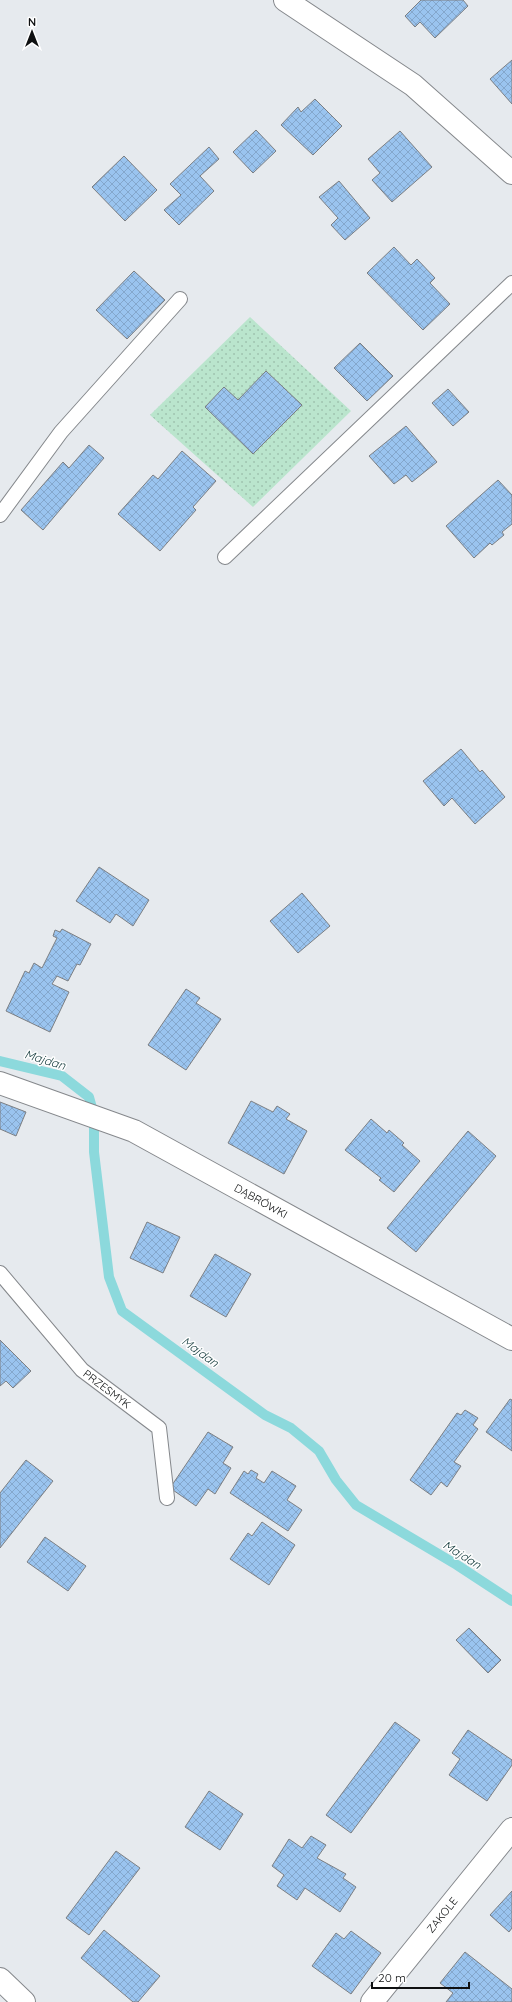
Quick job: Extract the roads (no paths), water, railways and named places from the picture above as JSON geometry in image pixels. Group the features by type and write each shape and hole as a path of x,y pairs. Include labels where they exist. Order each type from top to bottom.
{"street":[{"path":"285,0 413,85 512,173"},
{"name":"DĄBRÓWKI","path":"0,1083 134,1131 512,1339"},
{"name":"ZAKOLE","path":"372,2002 512,1829"},
{"path":"0,1979 24,2002"}],"lane":[{"path":"225,557 512,283"},
{"path":"0,515 61,432 180,299"},
{"name":"PRZESMYK","path":"0,1273 82,1370 159,1428 167,1498"}],"waterway":[{"name":"Majdan","path":"0,1061 62,1076 89,1097 94,1115 94,1152 109,1277 122,1311 265,1415 291,1428 319,1451 336,1480 356,1505 457,1565 512,1601"}]}
